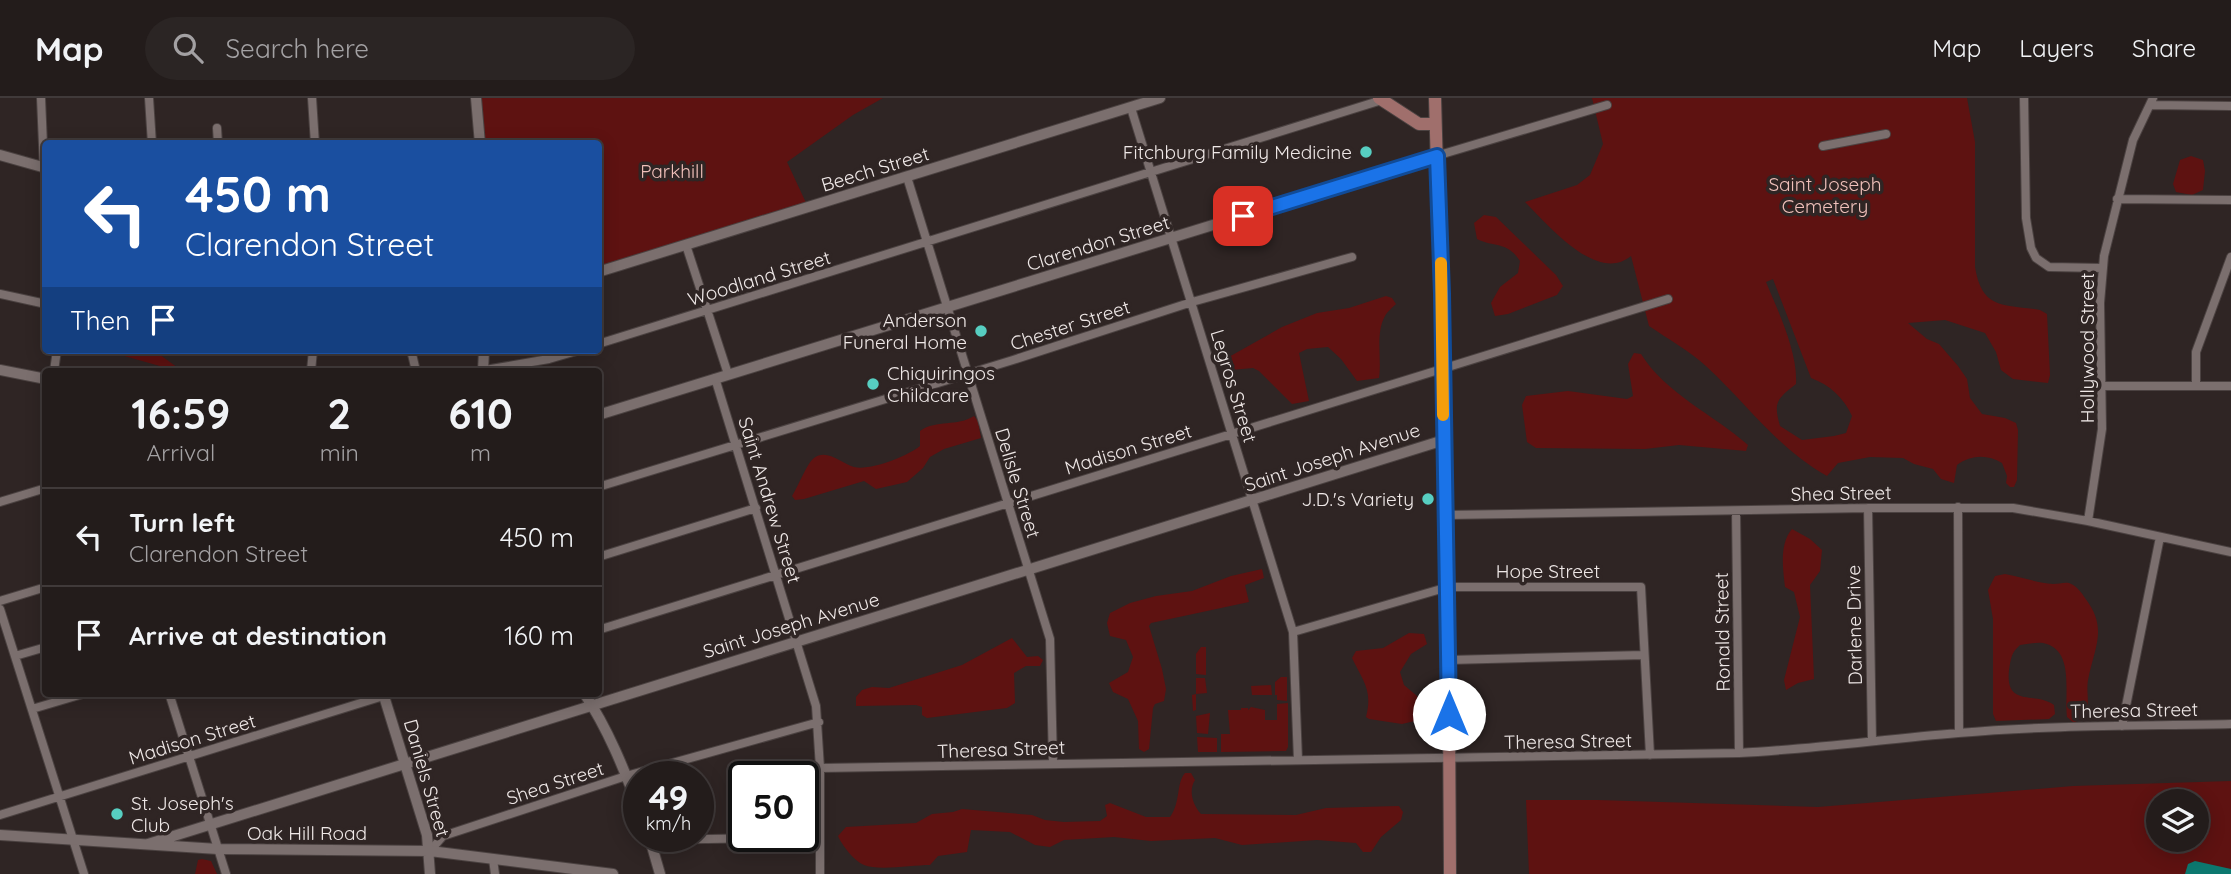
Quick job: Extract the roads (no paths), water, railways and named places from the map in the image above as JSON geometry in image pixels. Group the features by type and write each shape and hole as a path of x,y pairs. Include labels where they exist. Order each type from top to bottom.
{"main road":[{"path":"1435,98 1448,587 1450,874"},
{"path":"1380,99 1419,124 1434,124"}],"street":[{"path":"41,98 43,140"},
{"path":"149,98 152,140"},
{"path":"312,98 315,140"},
{"path":"476,98 480,140"},
{"name":"Beech Street","path":"602,271 1160,98"},
{"path":"2024,98 2026,218 2031,248 2040,262 2049,267 2102,268"},
{"name":"Woodland Street","path":"602,343 1380,99"},
{"path":"2151,102 2231,106"},
{"name":"Hollywood Street","path":"2088,520 2102,429 2102,268 2133,140 2139,122 2151,102"},
{"name":"Clarendon Street","path":"602,414 1607,105"},
{"name":"Legros Street","path":"1131,108 1293,632 1298,760"},
{"path":"217,128 218,140"},
{"path":"1824,146 1886,134"},
{"path":"0,155 42,167"},
{"name":"Delisle Street","path":"907,177 1050,639 1054,763"},
{"path":"2117,200 2231,200"},
{"path":"686,245 728,374"},
{"name":"Chester Street","path":"602,486 1192,302 1352,257"},
{"path":"2196,384 2196,352 2231,257"},
{"path":"0,294 42,303"},
{"name":"Madison Street","path":"602,629 1668,299"},
{"path":"499,368 567,354"},
{"path":"0,370 42,378"},
{"name":"Saint Andrew Street","path":"715,379 777,574 818,722 820,874"},
{"path":"2102,386 2231,386"},
{"name":"Saint Joseph Avenue","path":"148,844 1444,440"},
{"path":"0,502 42,489"},
{"path":"602,556 756,508"},
{"name":"Shea Street","path":"1446,515 1868,508 2029,510 2088,520 2231,552"},
{"name":"Darlene Drive","path":"1868,508 1872,741"},
{"path":"1958,508 1959,733"},
{"name":"Ronald Street","path":"1736,511 1739,753"},
{"path":"2122,726 2160,537"},
{"name":"Hope Street","path":"1293,632 1448,587 1641,587 1650,755"},
{"path":"0,601 42,588"},
{"path":"0,608 84,874"},
{"path":"15,656 42,648"},
{"path":"1449,660 1644,655"},
{"path":"32,709 72,697"},
{"path":"170,697 226,874"},
{"name":"Madison Street","path":"0,816 378,697"},
{"name":"Daniels Street","path":"388,697 405,764 428,835 430,874"},
{"path":"587,697 623,770"},
{"name":"Shea Street","path":"679,761 818,722"},
{"name":"Theresa Street","path":"820,768 1739,753 1959,733 2231,723"},
{"name":"Shea Street","path":"430,851 443,836 623,777"},
{"name":"Oak Hill Road","path":"0,835 218,849 430,851 613,874"},
{"path":"653,852 660,874"},
{"path":"493,859 495,874"}],"water":[{"path":"2195,861 2231,869 2231,874 2185,874 2188,864"}],"place":[{"name":"Fitchburg Family Medicine","path":"1366,152"},
{"name":"Anderson Funeral Home","path":"981,331"},
{"name":"Chiquiringos Childcare","path":"873,384"},
{"name":"J.D.'s Variety","path":"1428,499"},
{"name":"St. Joseph's Club","path":"117,814"}],"park label":[{"name":"Parkhill","path":"672,171"},
{"name":"Saint Joseph Cemetery","path":"1825,195"}]}
